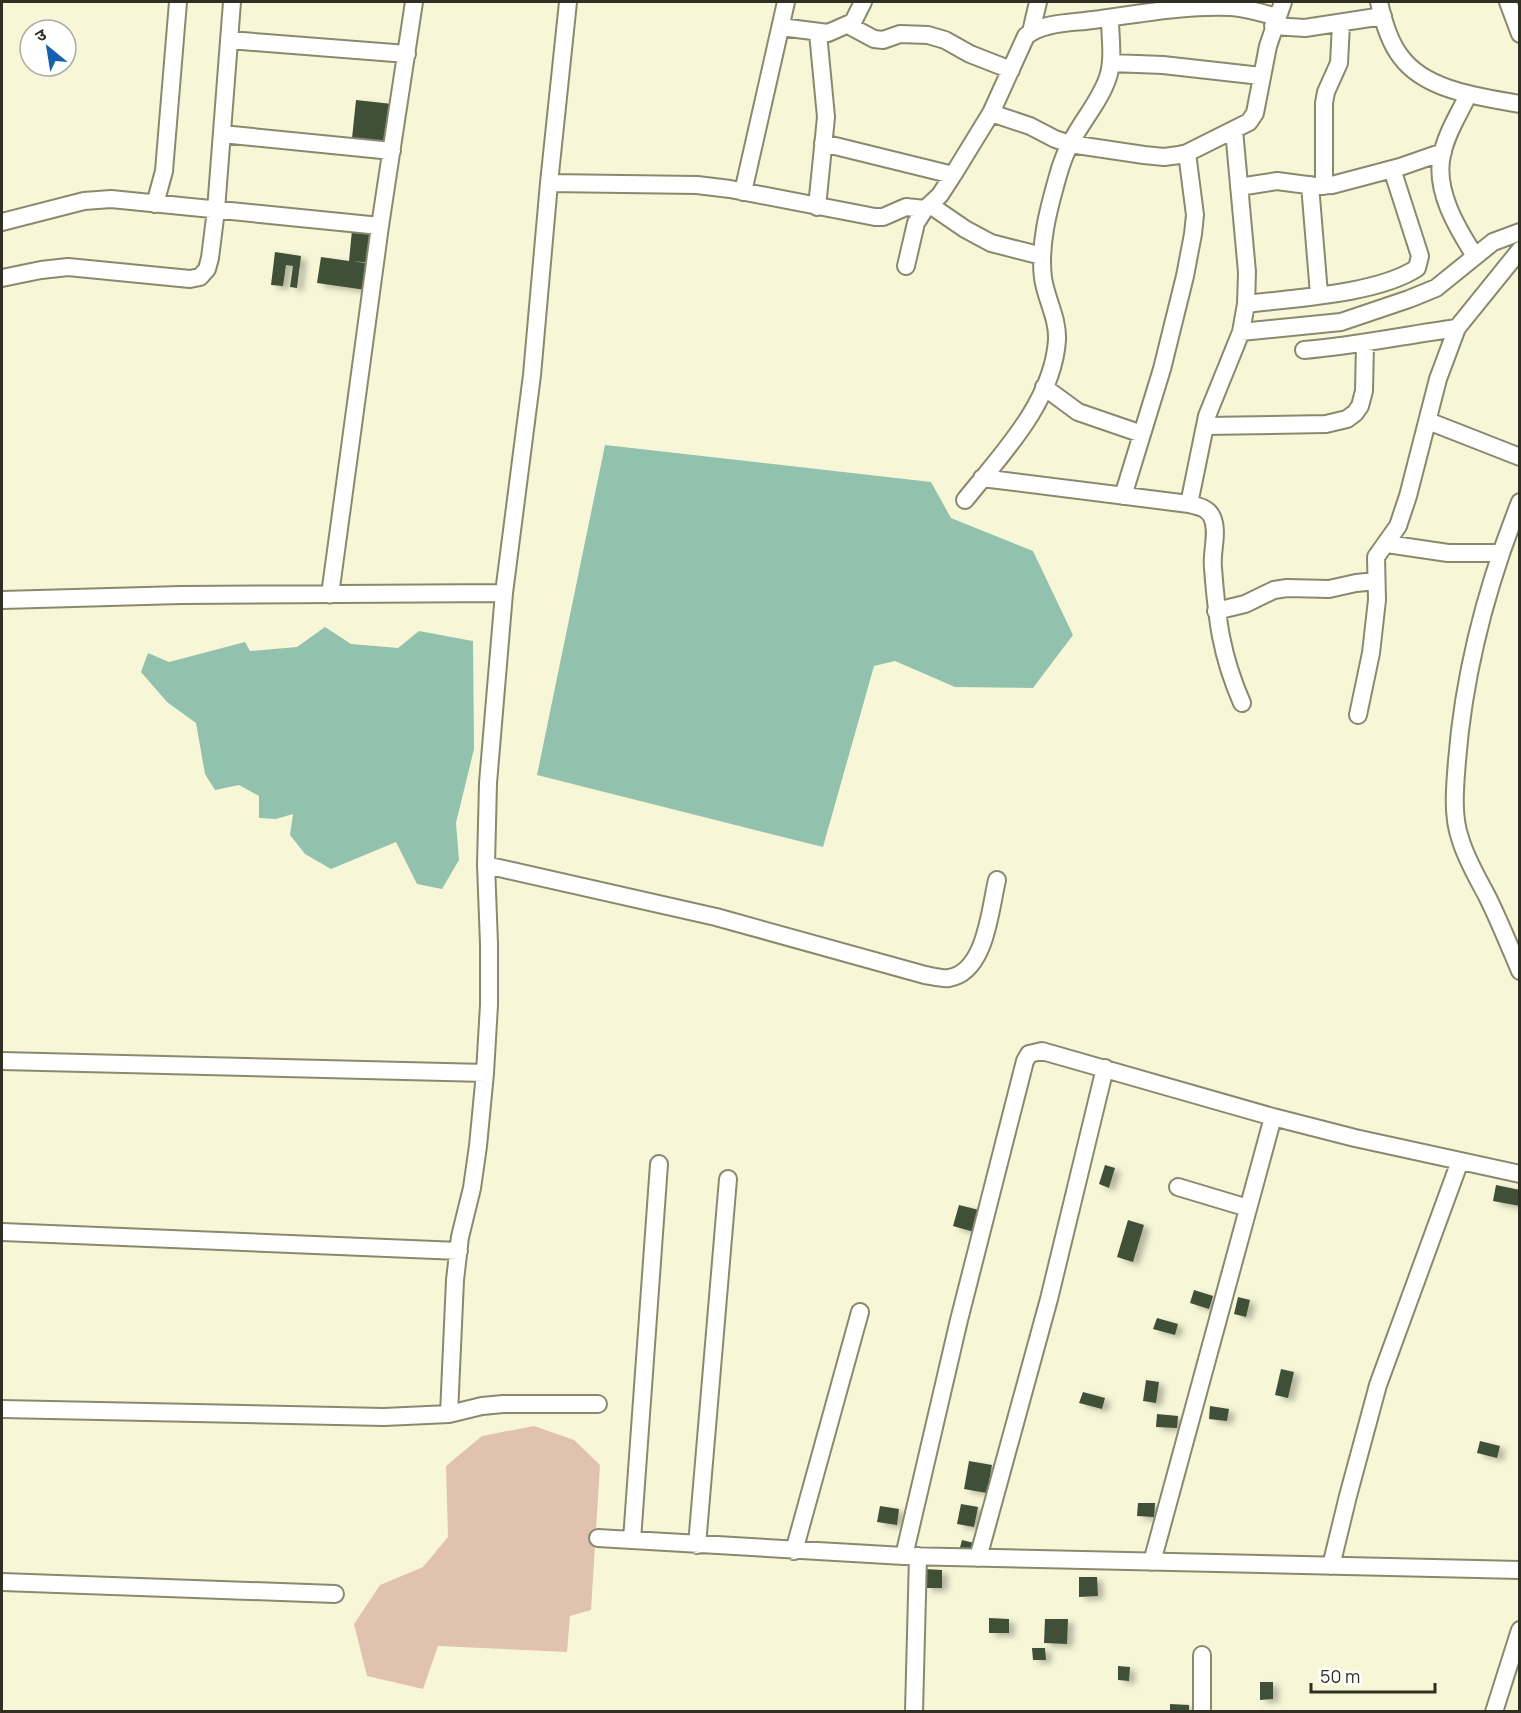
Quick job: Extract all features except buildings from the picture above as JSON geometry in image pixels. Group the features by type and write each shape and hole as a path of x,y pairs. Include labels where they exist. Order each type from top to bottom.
{"street":[{"path":"155,204 164,171 178,2"},
{"path":"2,278 68,267 190,279 200,277 207,269 216,210 232,2"},
{"path":"330,595 380,226 414,2"},
{"path":"448,1414 455,1280 478,1146 484,1073 489,974 486,865 488,783 504,593 532,375 568,2"},
{"path":"743,192 786,2"},
{"path":"781,27 828,33 853,22 863,2"},
{"path":"1031,32 1038,2"},
{"path":"1508,2 1520,34"},
{"path":"906,266 916,223 953,176 991,113 1026,36 1031,32 1052,26 1181,6 1230,7 1258,11 1278,15 1305,28 1341,24 1381,9 1392,44 1401,58 1414,70 1432,81 1468,95 1520,104"},
{"path":"991,113 1030,126 1055,140 1070,144 1164,157 1187,153 1249,122 1255,113 1261,76 1278,15"},
{"path":"965,500 1023,425 1044,387 1053,360 1057,335 1055,316 1044,280 1042,256 1045,227 1064,156 1108,76 1111,63 1110,18"},
{"path":"1318,294 1317,185 1324,103 1326,92 1339,63 1341,24"},
{"path":"848,25 874,39 883,40 900,34 928,35 945,40 970,54 1011,70"},
{"path":"817,207 825,109 818,33"},
{"path":"229,40 406,54"},
{"path":"1111,63 1162,65 1261,76"},
{"path":"1468,95 1441,159 1446,201 1451,215 1475,256"},
{"path":"1189,504 1205,426 1216,390 1241,332 1246,304 1247,272 1234,130"},
{"path":"222,134 392,151"},
{"path":"823,143 953,176"},
{"path":"1239,187 1277,181 1317,185 1392,169 1443,152"},
{"path":"1123,496 1162,369 1193,234 1195,214 1187,153"},
{"path":"1246,304 1372,286 1395,279 1417,268 1420,256 1392,169"},
{"path":"549,183 697,185 875,217 890,215 906,207 928,207 991,243 1042,256"},
{"path":"2,222 84,201 111,199 380,226"},
{"path":"1241,332 1341,322 1360,317 1436,288 1493,242 1519,235"},
{"path":"1358,716 1371,653 1377,600 1376,557 1398,526 1441,371 1457,328 1520,250"},
{"path":"1304,350 1338,348 1398,336 1457,328"},
{"path":"1205,426 1326,424 1347,419 1360,406 1364,391 1365,343"},
{"path":"1044,387 1078,412 1142,434"},
{"path":"1428,421 1520,457"},
{"path":"982,478 1189,504 1209,512 1214,520 1212,563 1216,611 1223,651 1242,703"},
{"path":"1520,502 1499,553 1472,652 1464,699 1455,783 1459,836 1520,971"},
{"path":"1386,544 1448,553 1499,553"},
{"path":"1216,611 1245,604 1274,590 1329,589 1356,583 1376,582"},
{"path":"2,600 504,593"},
{"path":"486,865 716,917 925,975 950,978 968,969 981,951 997,880"},
{"path":"914,1712 911,1556 959,1320 1025,1061 1029,1054 1042,1051 1273,1117 1355,1138 1520,1174"},
{"path":"2,1061 484,1073"},
{"path":"978,1557 1049,1299 1105,1068"},
{"path":"1152,1562 1273,1117"},
{"path":"1331,1566 1378,1385 1460,1161"},
{"path":"632,1540 659,1164"},
{"path":"697,1545 728,1179"},
{"path":"1178,1187 1248,1208"},
{"path":"2,1232 459,1251"},
{"path":"794,1551 860,1312"},
{"path":"2,1409 372,1417 448,1414 503,1404 598,1404"},
{"path":"598,1538 911,1556 1520,1570"},
{"path":"2,1582 335,1593"},
{"path":"1494,1712 1520,1630"},
{"path":"1202,1655 1202,1712"}],"shaded area":[{"path":"605,445 931,482 951,518 1033,551 1073,635 1033,688 955,687 895,661 874,666 823,847 537,775"},
{"path":"325,627 351,644 398,648 419,631 473,641 474,749 456,823 459,860 442,889 417,884 396,842 331,869 305,854 290,835 293,814 276,819 259,818 259,796 239,785 215,790 205,774 196,723 167,702 141,672 148,653 169,662 245,642 250,651 297,647"},
{"path":"534,1426 574,1440 600,1465 591,1610 570,1616 567,1652 438,1646 423,1689 367,1676 354,1624 380,1585 423,1567 448,1537 446,1466 482,1436"}]}
